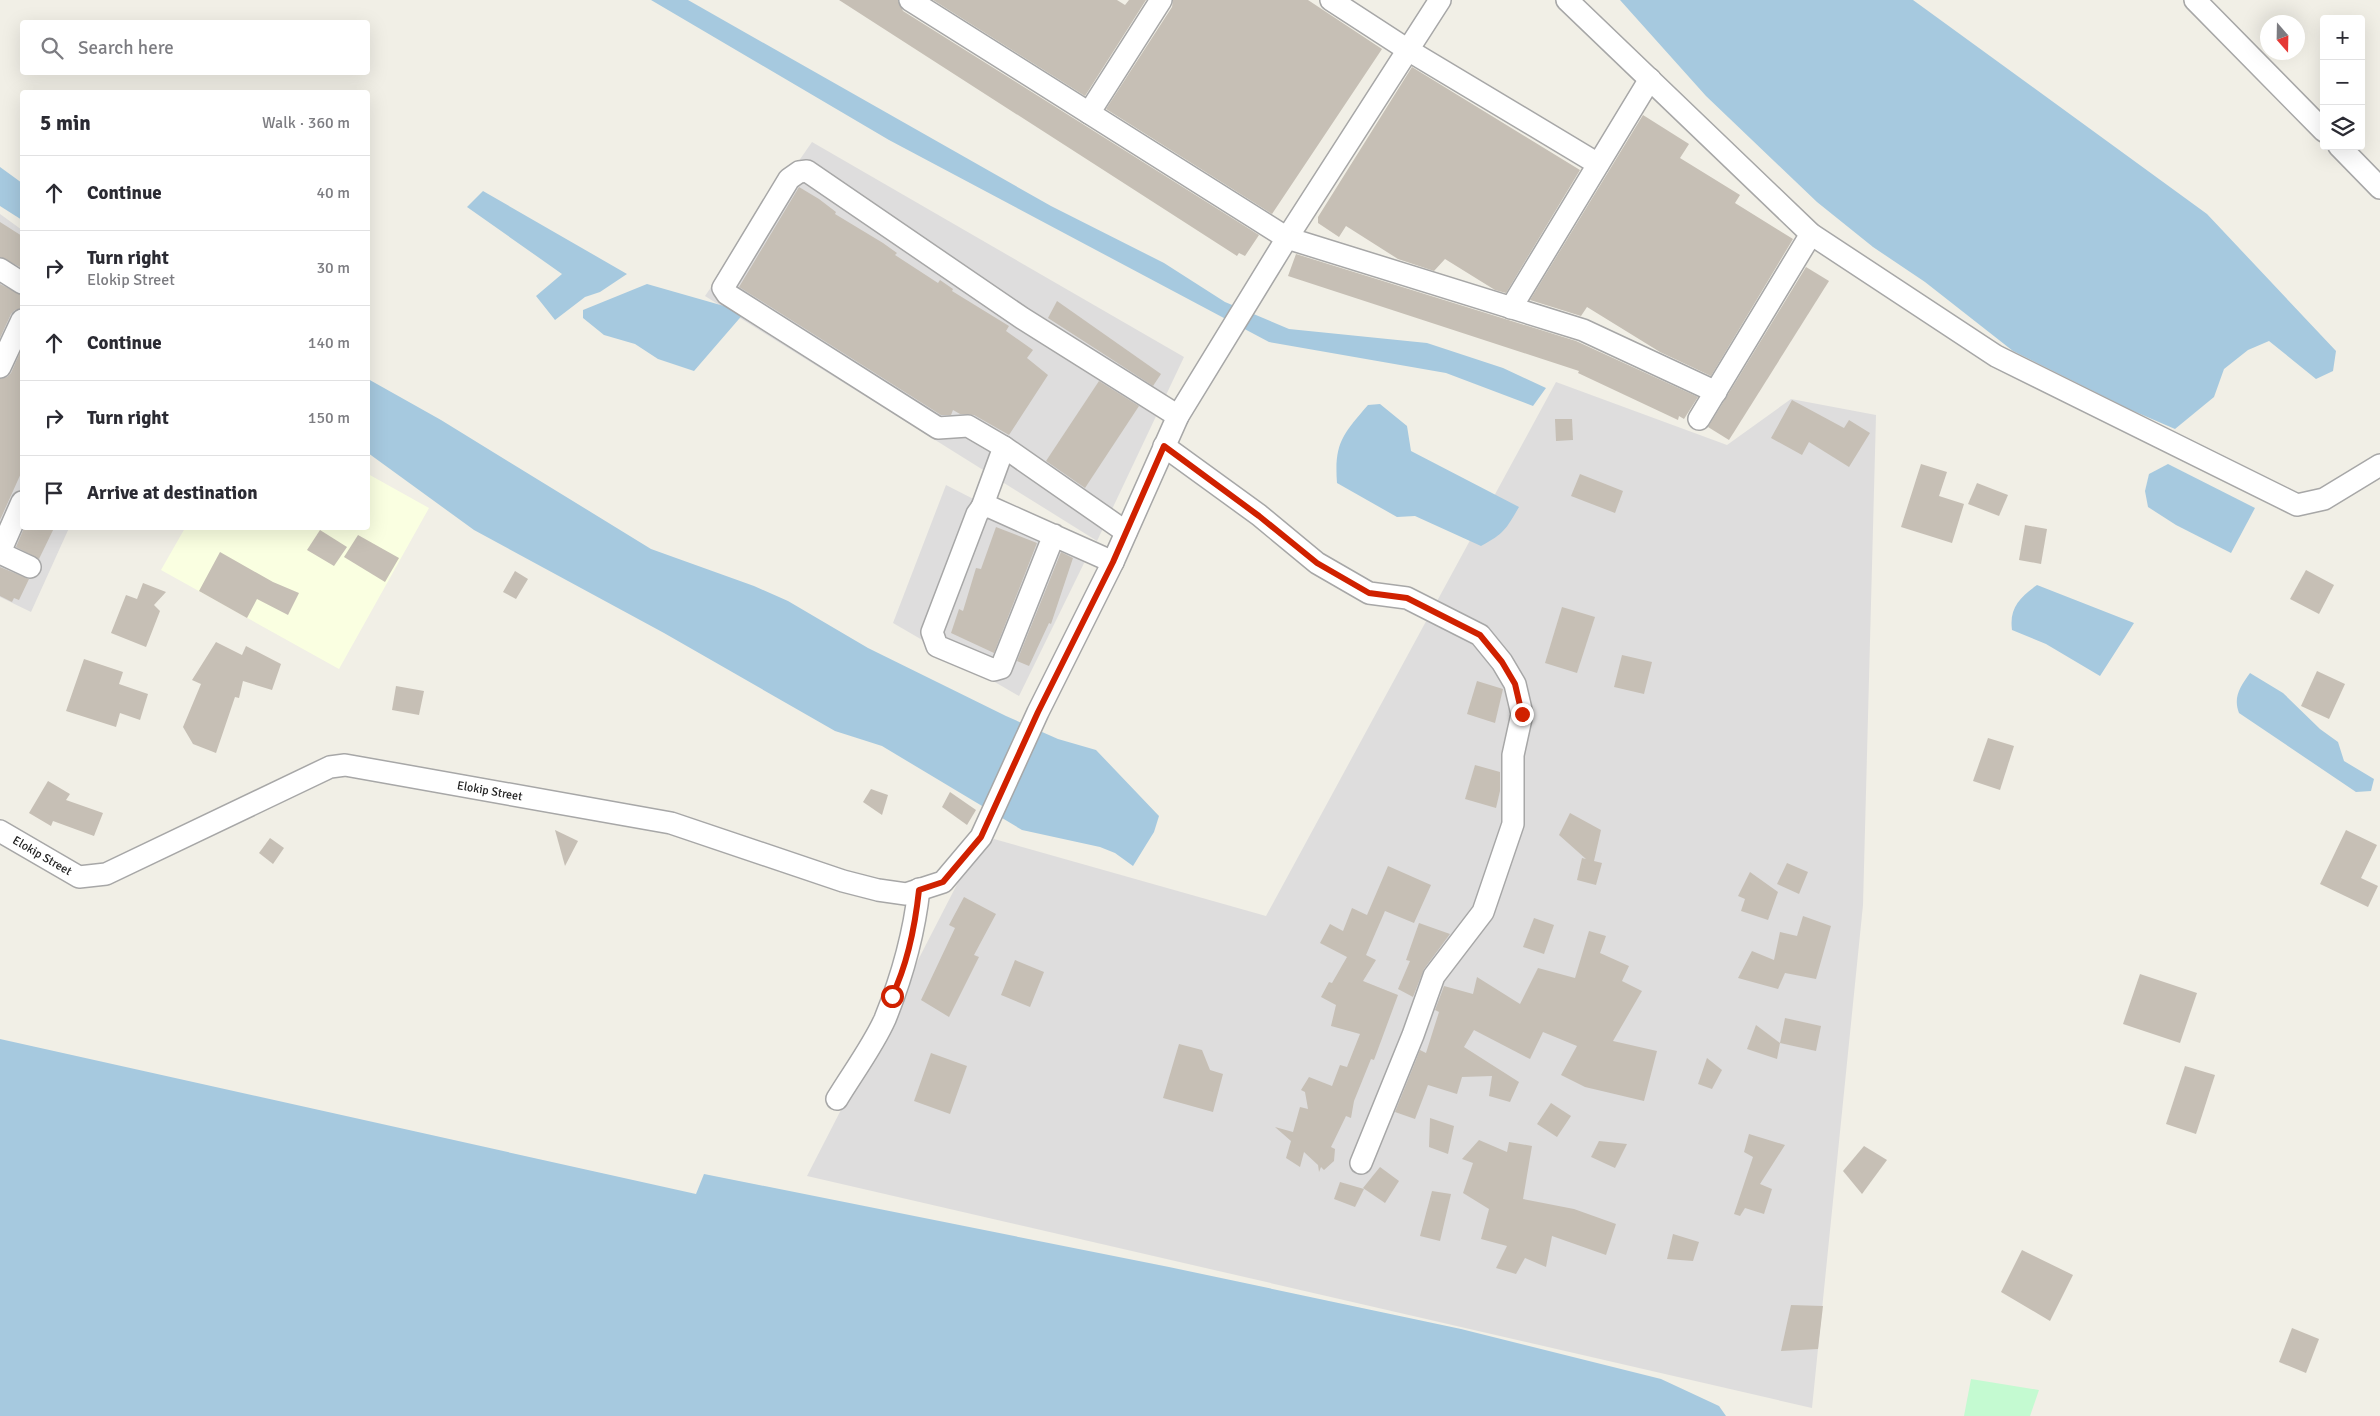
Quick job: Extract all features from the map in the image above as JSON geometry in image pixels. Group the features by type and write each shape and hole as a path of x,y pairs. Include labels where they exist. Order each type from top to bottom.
{"street":[{"path":"910,0 1287,238 1583,330 1716,392"},
{"path":"1088,113 1162,0"},
{"path":"1331,0 1408,50 1598,164"},
{"name":"Elokip Street","path":"0,831 79,877 92,877 106,874 330,767 345,765 671,822 843,881 878,890 906,894 943,882 981,837 1038,712 1113,562 1178,416 1287,238 1440,0"},
{"path":"1568,0 1812,234 1996,356 2297,505 2324,499 2380,465"},
{"path":"2195,0 2320,127"},
{"path":"1511,308 1650,79"},
{"path":"2343,150 2380,188"},
{"path":"1126,532 1004,447 968,426 938,428 727,294 723,288 726,280 789,179 798,172 807,171 1022,318 1178,416"},
{"path":"1699,419 1812,234"},
{"path":"0,268 20,282"},
{"path":"0,367 20,324"},
{"path":"1164,446 1259,516 1317,563 1369,593 1407,598 1480,635 1502,662 1515,684 1522,714 1513,755 1513,824 1483,912 1434,976 1413,1035 1361,1163"},
{"path":"1004,447 932,632 937,646 994,670 1001,668 1054,535"},
{"path":"20,507 0,552 30,567"},
{"path":"982,507 990,507 1113,562"},
{"path":"836,1098 884,1020 892,996 900,983 916,924 919,890"}],"shaded area":[{"path":"812,142 1184,357 1097,541 705,296"},
{"path":"0,214 20,229 20,530 68,530 31,612 0,597"},
{"path":"1556,382 1727,445 1791,399 1876,415 1863,905 1812,1408 807,1176 969,861 994,839 1266,916"},
{"path":"370,475 429,508 339,669 161,570 184,530 370,530"},
{"path":"946,485 1087,557 1019,696 893,623"}],"green space":[{"path":"1971,1379 2039,1390 2030,1416 1964,1416"}],"water":[{"path":"651,0 688,0 1051,206 1164,263 1225,302 1289,329 1427,343 1503,368 1546,388 1533,406 1446,373 1269,342 889,140"},
{"path":"1620,0 1913,0 2207,214 2336,351 2333,371 2316,379 2269,341 2248,350 2224,369 2214,397 2175,429 2131,410 2013,351 1925,282 1873,247 1817,202 1706,96"},
{"path":"0,167 20,182 20,219 0,206"},
{"path":"483,191 627,274 600,292 585,297 555,320 536,296 562,274 467,207"},
{"path":"647,284 745,312 694,371 658,359 635,344 604,335 583,318 583,310"},
{"path":"370,380 441,420 651,549 754,586 788,601 868,648 1006,716 1058,739 1096,750 1159,816 1154,832 1133,866 1115,853 1100,847 1022,830 882,746 835,731 664,633 474,530 370,454"},
{"path":"1380,404 1407,426 1411,451 1519,507 1508,526 1500,534 1481,546 1415,516 1397,517 1337,483 1337,458 1346,432 1368,405"},
{"path":"2168,464 2255,508 2231,553 2176,525 2148,507 2145,491 2149,474"},
{"path":"2037,585 2134,623 2100,676 2046,644 2012,630 2014,609 2021,599"},
{"path":"2250,673 2283,693 2320,729 2338,742 2344,761 2374,779 2371,791 2356,792 2239,713 2237,707 2238,692"},
{"path":"0,1039 696,1194 704,1174 1169,1267 1461,1329 1661,1379 1719,1406 1726,1416 0,1416"}],"building":[{"path":"839,0 898,0 903,11 1259,235 1245,256 1239,253 1237,256"},
{"path":"933,0 1117,0 1125,5 1129,0 1146,0 1085,96"},
{"path":"1173,0 1308,0 1382,49 1272,214 1106,109 1172,7"},
{"path":"1412,67 1580,170 1506,293 1495,290 1445,259 1434,271 1398,259 1346,226 1339,237 1318,223 1318,217"},
{"path":"1643,115 1689,144 1680,158 1740,195 1735,203 1793,239 1711,376 1660,352 1587,307 1581,316 1530,300"},
{"path":"799,187 819,199 836,212 835,214 883,243 897,253 895,255 938,283 940,280 953,289 952,291 1009,326 1006,331 1033,350 1027,358 1048,375 1009,435 974,415 960,414 953,410 951,415 941,415 739,287"},
{"path":"0,222 20,235 20,267 0,257"},
{"path":"1296,254 1576,341 1698,397 1684,419 1679,416 1678,420 1578,373 1579,371 1288,276"},
{"path":"1806,267 1829,281 1729,440 1708,427"},
{"path":"0,284 20,294 20,309 11,314 0,338"},
{"path":"1057,301 1161,374 1153,386 1048,318"},
{"path":"20,353 20,475 0,520 0,379 7,377 11,373"},
{"path":"1099,381 1139,406 1085,488 1046,461"},
{"path":"1792,400 1844,428 1849,420 1870,433 1849,467 1809,442 1802,455 1771,438"},
{"path":"1555,419 1572,419 1573,440 1556,441"},
{"path":"1921,464 1947,472 1939,496 1964,504 1952,543 1901,527"},
{"path":"1580,474 1623,491 1615,513 1571,496"},
{"path":"1977,483 2008,495 1999,516 1968,504"},
{"path":"2025,525 2047,529 2041,564 2019,560"},
{"path":"996,527 1037,543 994,653 951,633 959,609 963,611 976,568 981,569"},
{"path":"23,530 53,530 39,559 16,547"},
{"path":"320,530 347,547 334,566 307,550"},
{"path":"358,535 399,558 385,582 344,557"},
{"path":"220,552 273,582 299,593 288,615 257,599 247,618 199,591"},
{"path":"1061,552 1073,558 1051,624 1049,623 1029,666 1017,661"},
{"path":"0,567 29,579 19,600 14,598 12,602 0,596"},
{"path":"2306,570 2334,585 2319,614 2290,599"},
{"path":"515,571 528,579 516,599 503,592"},
{"path":"143,583 166,592 154,605 160,611 146,647 111,633 126,595 137,599"},
{"path":"1562,607 1595,617 1577,673 1545,663"},
{"path":"216,642 242,655 246,646 281,664 272,690 243,681 239,698 235,697 216,753 193,744 183,727 201,684 192,680"},
{"path":"1622,655 1652,662 1644,694 1614,687"},
{"path":"84,659 123,672 119,684 148,694 140,720 120,713 116,727 66,711"},
{"path":"2317,671 2345,684 2329,719 2301,706"},
{"path":"1477,681 1503,689 1495,723 1467,714"},
{"path":"396,686 424,691 419,715 392,710"},
{"path":"1988,738 2014,746 2000,790 1973,781"},
{"path":"1475,765 1500,772 1500,791 1496,808 1465,799"},
{"path":"48,781 70,794 66,800 103,813 94,836 53,821 51,826 29,813"},
{"path":"871,789 888,795 882,815 863,802"},
{"path":"950,792 976,810 967,825 942,807"},
{"path":"1570,813 1601,830 1594,861 1602,863 1596,885 1577,880 1582,858 1586,859 1559,835"},
{"path":"555,830 578,841 565,866"},
{"path":"2346,830 2377,845 2361,878 2378,886 2368,907 2320,884"},
{"path":"270,838 284,848 273,864 259,853"},
{"path":"1787,863 1808,872 1799,894 1777,884"},
{"path":"1388,866 1431,885 1414,923 1385,911 1366,955 1376,960 1363,981 1398,995 1374,1060 1371,1059 1354,1101 1351,1118 1346,1116 1331,1147 1335,1149 1334,1161 1324,1170 1321,1167 1319,1172 1318,1165 1304,1152 1300,1167 1286,1158 1291,1141 1275,1127 1293,1132 1300,1107 1308,1109 1305,1092 1301,1090 1309,1077 1332,1086 1340,1065 1347,1067 1360,1034 1331,1026 1336,1005 1321,997 1329,982 1332,983 1347,957 1320,943 1330,924 1343,931 1352,908 1367,915"},
{"path":"1750,872 1778,892 1768,920 1741,911 1745,899 1738,896"},
{"path":"964,897 996,914 974,955 979,957 949,1017 921,1000 955,928 949,925"},
{"path":"1803,916 1831,926 1816,979 1785,973 1778,989 1738,978 1752,951 1774,960 1780,932 1797,936"},
{"path":"1534,918 1554,925 1544,954 1523,947"},
{"path":"1419,923 1450,934 1424,969 1413,997 1398,989 1410,961 1406,960"},
{"path":"1589,931 1606,936 1600,953 1629,966 1622,981 1642,991 1613,1041 1657,1051 1644,1101 1585,1087 1561,1075 1577,1046 1543,1032 1530,1059 1474,1030 1464,1047 1519,1082 1510,1102 1489,1096 1492,1076 1462,1077 1457,1094 1428,1085 1415,1119 1395,1112 1420,1050 1426,1053 1439,1012 1435,1010 1444,986 1473,994 1477,977 1520,1004 1538,968 1575,978"},
{"path":"1015,960 1044,972 1030,1007 1001,995"},
{"path":"2140,974 2197,993 2180,1043 2123,1024"},
{"path":"1785,1018 1821,1026 1816,1051 1780,1043"},
{"path":"1756,1025 1780,1043 1777,1059 1747,1049"},
{"path":"1179,1044 1202,1050 1210,1070 1223,1074 1213,1112 1163,1098"},
{"path":"931,1053 967,1066 950,1114 914,1101"},
{"path":"1707,1058 1722,1070 1712,1089 1698,1084"},
{"path":"2185,1066 2215,1075 2196,1134 2166,1124"},
{"path":"1551,1103 1571,1116 1557,1137 1537,1124"},
{"path":"1430,1118 1454,1126 1448,1154 1429,1147"},
{"path":"1749,1134 1785,1145 1760,1184 1772,1189 1764,1214 1745,1208 1740,1216 1734,1214 1753,1157 1744,1152"},
{"path":"1479,1140 1507,1152 1509,1142 1532,1146 1523,1199 1574,1209 1616,1224 1606,1255 1552,1236 1546,1267 1525,1258 1516,1274 1496,1268 1507,1246 1481,1239 1489,1209 1463,1193 1473,1163 1462,1159"},
{"path":"1599,1141 1627,1144 1615,1168 1591,1157"},
{"path":"1864,1146 1887,1160 1862,1194 1843,1171"},
{"path":"1380,1167 1399,1181 1385,1203 1363,1188"},
{"path":"1340,1182 1364,1189 1355,1207 1334,1199"},
{"path":"1432,1191 1451,1194 1440,1241 1420,1236"},
{"path":"1673,1234 1699,1242 1693,1261 1667,1259"},
{"path":"2022,1250 2073,1275 2050,1321 2001,1292"},
{"path":"1791,1305 1823,1306 1818,1349 1781,1351"},
{"path":"2292,1328 2319,1339 2306,1373 2279,1362"}],"route":[{"path":"892,996 900,983 916,924 919,890 943,882 981,837 1038,712 1113,562 1164,446 1259,516 1317,563 1369,593 1407,598 1480,635 1502,662 1515,684 1522,714"}]}
